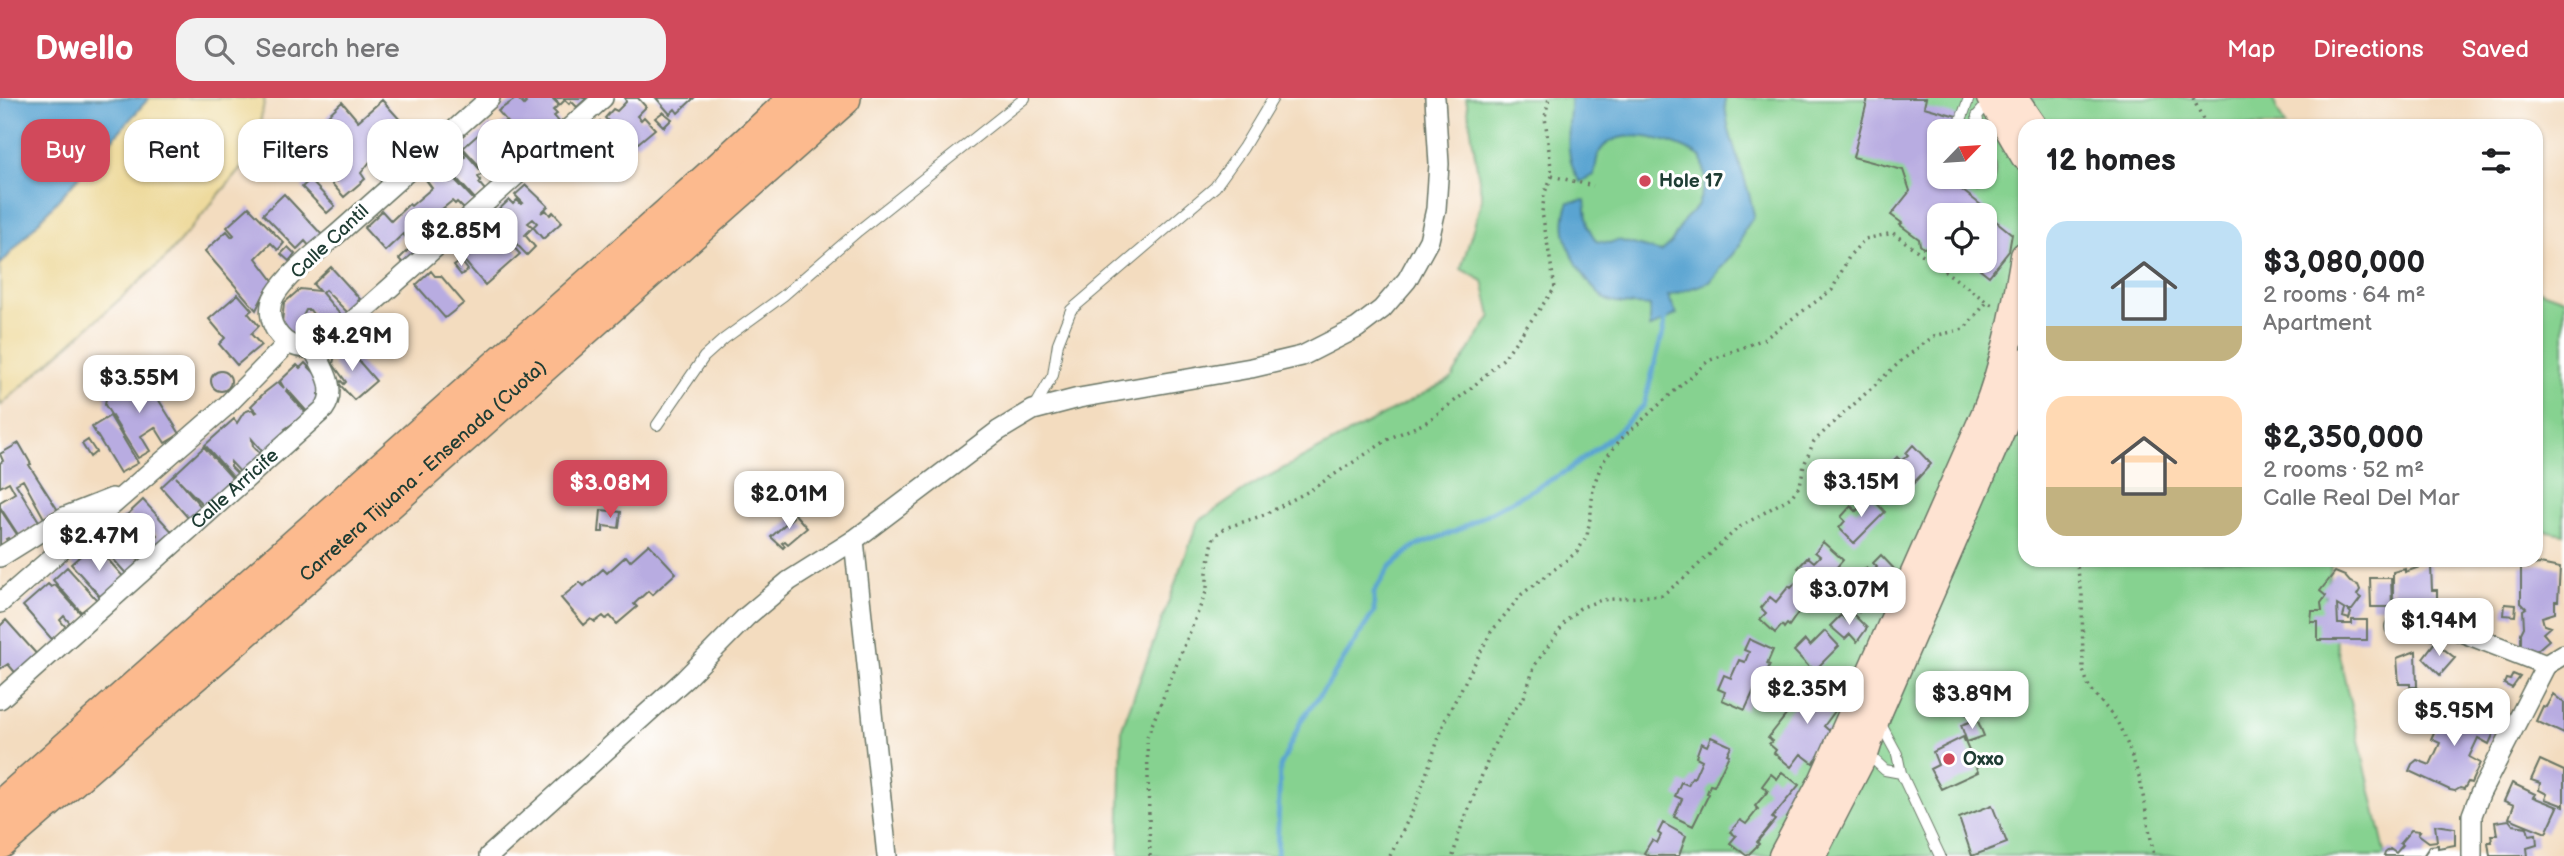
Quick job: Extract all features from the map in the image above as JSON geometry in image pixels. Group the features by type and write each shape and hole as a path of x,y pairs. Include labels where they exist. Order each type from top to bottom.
{"highway":[{"name":"Carretera Tijuana - Ensenada (Cuota)","path":"0,809 722,168 776,111 798,98"},
{"name":"Carretera Tijuana - Ensenada (Cuota)","path":"0,841 235,638 843,98"}],"street":[{"name":"Calle Cantil","path":"288,343 276,332 270,318 270,307 275,295 315,254 490,98"},
{"path":"0,603 225,407 288,343 312,347 330,338 356,318 603,98"},
{"path":"489,856 685,679 746,617 789,580 854,540 987,439 1033,410 1079,398 1251,368 1301,356 1357,328 1382,309 1407,281 1429,240 1434,220 1439,164 1435,98"},
{"path":"1992,98 2022,119"},
{"path":"1992,98 2018,144"},
{"path":"1811,856 1835,784 1986,413 2018,323"},
{"name":"Calle Arricife","path":"0,699 324,409 332,393 330,383 312,347"},
{"path":"1783,856 1835,784 1865,751 1866,711 2012,404 2018,385"},
{"path":"0,556 64,517 126,492"},
{"path":"854,540 887,856"},
{"path":"2395,627 2456,630 2546,665"},
{"path":"2472,856 2472,815 2480,794 2546,665 2564,654"}],"lane":[{"path":"657,425 704,357 724,338 783,296 858,231 1024,98"},
{"path":"1033,410 1053,375 1058,342 1071,310 1215,187 1243,148 1273,98"},
{"path":"1970,119 1992,98"},
{"path":"1978,119 1977,116 1992,98"},
{"path":"1866,711 1896,754 1901,773 1940,856"},
{"path":"1865,751 1885,770 1901,773"}],"path":[{"path":"1150,856 1147,737 1207,590 1207,572 1214,536 1225,528 1264,515 1309,491 1392,437 1425,423 1468,391 1503,359 1555,288 1542,212 1545,192 1552,176 1545,117 1549,98"},
{"path":"2193,98 2203,119"},
{"path":"1552,176 1593,186"},
{"path":"1390,856 1415,806 1445,720 1491,632 1522,594 1577,552 1587,536 1593,487 1601,463 1621,439 1708,361 1764,339 1809,309 1832,290 1850,255 1865,239 1893,233 1987,302 2018,316"},
{"path":"1453,856 1459,833 1494,745 1524,697 1535,665 1566,621 1580,608 1601,600 1662,595 1682,580 1738,528 1791,497 1800,485 1804,465 1814,440 1892,369 1934,336 1964,329 1987,302"},
{"path":"2077,567 2082,594 2083,670 2089,687 2118,721 2127,743 2140,779 2154,856"}],"green space":[{"path":"1466,98 2272,98 2282,119 2018,119 2018,567 2331,567 2325,595 2386,856 1119,856 1122,728 1198,522 1252,485 1451,379 1491,316 1483,281 1461,269 1482,199"},
{"path":"2543,292 2564,299 2564,534 2543,530"}],"sand":[{"path":"149,98 265,98 261,119 238,119 238,172 166,258 0,406 0,265 74,182 110,182 110,142 124,126 124,182 224,182 224,119 130,119"}],"water":[{"path":"0,98 149,98 130,119 124,119 124,126 110,142 110,119 21,119 21,182 74,182 0,265"},
{"path":"1571,98 1725,98 1729,128 1754,216 1744,231 1740,245 1710,282 1668,296 1677,314 1650,328 1650,306 1611,302 1590,284 1568,245 1565,213 1569,202 1585,200 1588,227 1596,241 1609,243 1618,240 1661,252 1671,243 1684,220 1697,207 1706,181 1702,158 1664,141 1633,136 1619,138 1607,143 1599,153 1594,175 1580,182 1569,152"}],"building":[{"path":"517,98 524,105 526,103 521,98 552,98 559,105 553,110 557,114 554,116 557,119 505,119 498,111"},
{"path":"554,98 587,98 577,107 571,101 569,104 565,100 560,105"},
{"path":"625,98 638,98 646,107 637,116 641,120 644,117 655,129 638,143 638,119 605,118 613,109 617,111 626,102"},
{"path":"656,98 694,98 678,113 675,109 670,114"},
{"path":"1868,98 1926,98 1924,107 1960,117 1927,119 1927,189 1961,189 1978,203 1927,203 1927,247 1923,248 1919,239 1891,215 1910,191 1903,170 1853,157"},
{"path":"382,100 399,119 367,119 367,166 361,173 365,179 344,197 330,182 353,182 353,119 326,117 342,102 358,121"},
{"path":"663,112 672,119 664,127 655,118"},
{"path":"477,136 477,163 463,148"},
{"path":"463,150 477,166 477,182 480,182 485,190 475,199 460,182 463,182"},
{"path":"312,182 335,206 327,213 302,187"},
{"path":"428,182 457,182 474,200 464,209 452,201 441,210 444,214 441,217 447,224 405,265 399,259 413,245 403,234 385,251 364,228 382,211 391,221 432,188"},
{"path":"526,185 548,206 541,213 546,210 550,215 553,212 562,222 543,239 533,227 525,235 535,247 527,255 499,226 501,225 493,215 509,200 513,204 517,200 523,203 515,195","holes":["533,219 537,223 533,227 528,223"]},
{"path":"284,194 324,237 311,248 305,241 297,249 263,214"},
{"path":"249,207 284,243 278,250 271,243 256,258 274,282 266,290 256,310 205,251 227,231 232,237 234,235 227,227"},
{"path":"488,219 520,254 485,285 455,250 467,239 471,244 480,235 476,231"},
{"path":"1997,222 2012,234 2009,251 1997,266"},
{"path":"288,247 295,254 289,261 281,254"},
{"path":"461,261 468,270 461,275 454,266"},
{"path":"331,267 360,299 358,301 362,305 350,315 325,290 322,293 345,320 315,337 308,337 308,340 295,339 282,323 284,303 300,289 319,291 313,284","holes":["306,310 313,314 310,320 303,316"]},
{"path":"431,271 435,276 441,276 464,303 445,318 416,285"},
{"path":"238,294 252,310 248,313 259,326 251,334 261,345 237,365 219,344 225,338 209,319"},
{"path":"345,345 376,381 354,400 339,383 346,382 333,364 335,354"},
{"path":"305,363 327,386 318,394 325,402 310,415 287,389 307,414 285,429 287,431 267,457 252,439 253,446 262,456 243,475 231,462 231,467 238,474 236,480 205,445 234,419 237,423 244,412 252,409 257,412 251,406 278,382 284,388 280,381 297,365 300,368"},
{"path":"221,371 228,374 231,381 228,388 221,391 214,388 211,381 214,374"},
{"path":"134,381 140,381 145,389 150,386 180,434 165,443 155,427 141,436 150,451 138,458 105,405 104,394 111,390 113,394"},
{"path":"110,416 138,463 120,473 92,427"},
{"path":"88,440 96,452 90,457 82,444"},
{"path":"19,443 31,464 29,465 59,512 45,520 23,480 16,484 40,523 19,536 0,507 0,502 15,493 9,482 0,487 0,463 3,461 0,454"},
{"path":"1913,445 1931,464 1891,503 1877,487 1892,473 1886,468 1897,457 1901,461"},
{"path":"204,447 233,479 208,510 176,477 203,509 190,520 161,487"},
{"path":"1871,497 1885,512 1854,543 1839,528 1845,521 1841,517 1851,506 1856,511"},
{"path":"143,500 177,537 161,551 152,541 157,535 153,531 148,536 128,514"},
{"path":"0,509 18,536 10,541 6,539 0,546"},
{"path":"601,510 621,512 619,528 603,526 603,532 599,532"},
{"path":"793,512 807,528 788,544 785,541 782,543 785,546 783,548 771,537 793,517"},
{"path":"126,515 160,552 150,562 116,524"},
{"path":"111,529 144,566 130,578 97,541"},
{"path":"1823,542 1843,560 1830,575 1829,582 1810,609 1804,604 1789,626 1787,624 1784,628 1782,625 1775,633 1760,619 1766,613 1761,608 1770,597 1776,602 1789,586 1791,588 1804,573 1798,568 1808,557 1814,562 1820,556 1815,552"},
{"path":"94,544 127,581 104,601 71,564"},
{"path":"649,544 676,573 652,595 648,591 634,604 637,607 617,624 610,616 606,619 603,616 595,622 591,619 584,625 561,598 580,582 584,586 603,569 607,573 626,556 630,561"},
{"path":"1881,555 1899,574 1879,596 1859,612 1845,597 1859,584 1855,579 1866,568 1871,574 1877,567 1873,563"},
{"path":"2543,565 2560,568 2555,613 2542,617 2544,625 2550,627 2543,633 2549,640 2528,658 2521,651 2523,610 2526,608 2521,603 2521,567 2543,567"},
{"path":"67,567 97,600 81,612 53,580"},
{"path":"2419,567 2431,567 2432,590 2437,590 2437,609 2412,610 2412,605 2393,602 2393,572 2405,569 2405,572"},
{"path":"2335,572 2358,585 2360,590 2357,595 2361,598 2352,610 2348,610 2351,613 2349,619 2343,617 2345,610 2337,605 2338,624 2367,620 2367,640 2318,640 2318,622 2311,622 2312,611 2322,611 2321,603 2326,596 2320,591"},
{"path":"2370,578 2391,578 2392,607 2371,607"},
{"path":"48,584 51,587 55,585 85,618 74,628 64,616 60,620 68,630 56,644 23,606"},
{"path":"2505,604 2516,605 2515,616 2504,615"},
{"path":"1853,614 1867,628 1857,642 1850,634 1845,639 1830,626 1841,615 1846,620"},
{"path":"6,620 40,658 19,677 8,664 0,669 0,626"},
{"path":"1825,631 1839,646 1817,668 1822,674 1819,677 1794,651 1805,640 1810,646"},
{"path":"1749,639 1773,650 1767,664 1770,665 1767,671 1769,672 1761,690 1755,688 1745,710 1722,700 1725,692 1718,689 1724,675 1731,678 1739,660 1745,662 1749,652 1744,650"},
{"path":"2435,642 2455,658 2440,675 2423,658"},
{"path":"2416,651 2417,687 2399,684 2397,658"},
{"path":"2513,674 2520,677 2512,688 2504,684"},
{"path":"1929,678 1954,687 1943,713 1918,704"},
{"path":"1810,685 1826,697 1834,688 1840,692 1844,687 1850,691 1824,726 1834,735 1813,763 1801,754 1791,767 1774,753 1776,750 1769,744 1772,741 1768,738"},
{"path":"1958,689 1987,701 1977,719 1950,707"},
{"path":"2553,694 2564,703 2564,734 2536,721"},
{"path":"2443,701 2448,703 2447,706 2475,720 2478,716 2497,726 2489,744 2478,738 2469,757 2480,763 2471,783 2468,782 2464,789 2455,791 2409,771 2417,760 2430,765 2440,743 2431,739 2435,730 2428,727 2437,707 2444,711 2446,708 2441,706"},
{"path":"1977,719 1984,736 1967,742 1961,725"},
{"path":"1711,737 1731,746 1714,786 1710,785 1709,794 1693,826 1674,817 1682,799 1675,796 1681,782 1688,785 1692,777 1694,778 1702,760 1696,757 1701,743 1707,746"},
{"path":"1963,737 1978,772 1941,789 1930,769 1938,765 1933,752"},
{"path":"2540,760 2564,771 2564,806 2545,799 2547,794 2539,790 2540,783 2531,780"},
{"path":"1782,772 1799,785 1772,818 1775,820 1757,842 1759,844 1747,856 1730,843 1736,836 1730,832 1740,820 1746,824 1758,809 1755,806 1768,791 1762,786 1771,774 1777,779"},
{"path":"2512,783 2535,794 2533,797 2558,807 2546,833 2509,818 2514,805 2504,801"},
{"path":"1992,805 2007,843 1972,856 1959,818"},
{"path":"2509,820 2513,825 2527,827 2529,835 2536,834 2537,845 2527,848 2528,856 2490,856 2488,842 2492,842 2491,835 2497,835 2495,822"},
{"path":"1663,823 1686,836 1679,856 1649,856 1644,853 1652,840 1657,843"},
{"path":"2435,825 2455,828 2455,845 2438,848 2438,845 2430,846 2423,856 2384,856 2390,849 2396,853 2403,845 2400,843 2411,830 2420,831 2418,834 2429,842 2437,841"}],"waterway":[{"path":"1277,856 1280,767 1302,719 1374,612 1374,592 1389,568 1415,546 1456,531 1567,471 1615,434 1644,405 1665,315"}],"place":[{"name":"Hole 17","path":"1645,181"},
{"name":"Oxxo","path":"1949,759"}]}
